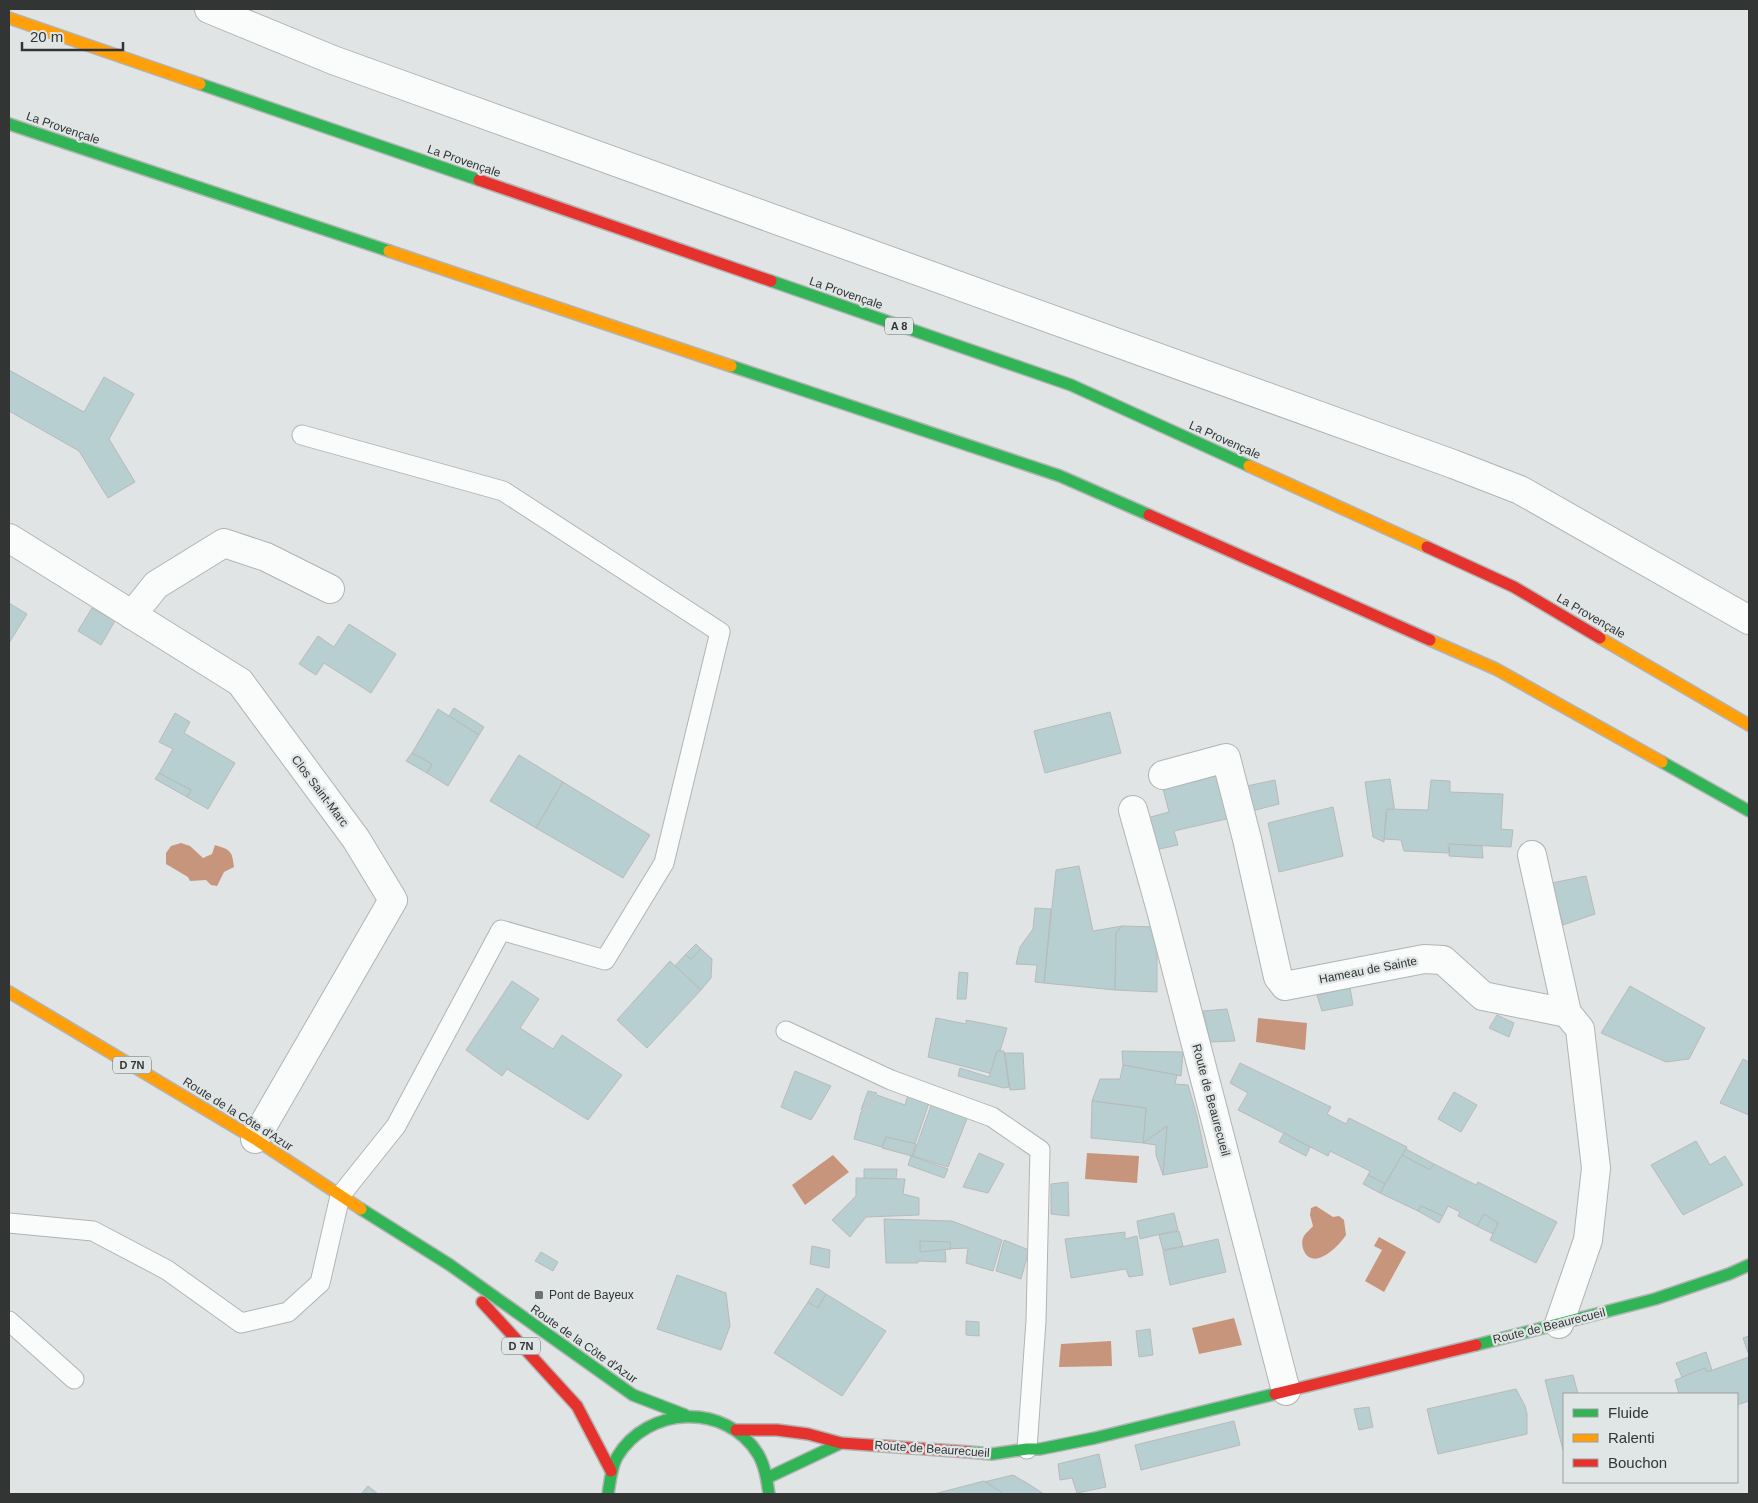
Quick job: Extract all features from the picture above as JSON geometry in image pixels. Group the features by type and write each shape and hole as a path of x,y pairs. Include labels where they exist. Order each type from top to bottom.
{"main road":[{"name":"La Provençale","path":"9,18 1071,386 1514,587 1749,725"},
{"name":"La Provençale","path":"9,124 1060,476 1496,669 1749,810"},
{"name":"Route de la Côte d'Azur","path":"9,992 255,1139 340,1196 450,1265 633,1395 685,1415"},
{"name":"Route de la Côte d'Azur","path":"450,1265 525,1350 578,1406 611,1471"},
{"name":"Route de Beaurecueil","path":"736,1430 777,1430 808,1434 841,1442 992,1454 1040,1449 1095,1438 1559,1324 1655,1299 1729,1274 1749,1265"},
{"path":"608,1494 611,1471 628,1441 638,1432 656,1422 685,1415 705,1417 721,1422 736,1430 756,1450 768,1478 769,1494"},
{"path":"768,1478 841,1442"}],"street":[{"path":"209,9 333,60 1453,464 1520,490 1749,620"},
{"name":"Clos Saint-Marc","path":"9,538 240,682 356,838 393,900 255,1139"},
{"path":"132,615 156,585 224,543 266,557 330,589"},
{"name":"Hameau de Sainte","path":"1163,774 1226,758 1247,838 1278,977 1285,986 1424,959 1442,960 1482,996 1567,1012"},
{"name":"Route de Beaurecueil","path":"1133,810 1161,910 1286,1391"},
{"path":"1532,855 1567,1012 1580,1029 1596,1168 1588,1240 1559,1324"}],"lane":[{"path":"9,1223 93,1232 167,1270 241,1323 288,1312 320,1283 340,1196 396,1126 501,930 605,960 664,863 720,632 503,491 302,435"},
{"path":"786,1030 891,1080 992,1117 1040,1150 1036,1321 1027,1449"},
{"path":"9,1321 74,1379"}],"shaded area":[{"path":"181,843 190,846 203,858 212,854 215,845 224,848 230,852 234,867 224,872 217,886 211,885 206,880 190,881 188,877 166,864 166,853 171,846"},
{"path":"1258,1018 1307,1023 1305,1050 1256,1042"},
{"path":"1087,1153 1139,1156 1137,1183 1085,1179"},
{"path":"833,1155 849,1172 805,1205 792,1185"},
{"path":"1316,1206 1333,1217 1339,1216 1344,1220 1346,1235 1330,1252 1323,1257 1314,1259 1307,1256 1302,1242 1313,1226 1310,1215 1311,1208"},
{"path":"1379,1237 1406,1252 1384,1292 1365,1281 1382,1250 1374,1246"},
{"path":"1234,1318 1242,1345 1199,1354 1192,1328"},
{"path":"1111,1341 1112,1366 1059,1367 1061,1344"}],"building":[{"path":"9,370 84,412 104,377 134,394 109,439 135,482 108,498 79,451 9,411"},
{"path":"9,603 27,614 9,643"},
{"path":"92,608 115,621 101,645 78,631"},
{"path":"349,624 396,654 371,693 324,663 316,675 299,664 318,636 334,647"},
{"path":"454,708 484,727 479,735 449,716"},
{"path":"438,709 479,735 448,786 427,773 432,764 412,753"},
{"path":"1110,712 1121,753 1045,773 1034,731"},
{"path":"175,713 190,722 184,733 235,763 208,809 187,797 191,790 159,773 173,749 159,742"},
{"path":"412,753 432,764 427,773 406,761"},
{"path":"519,755 563,782 536,828 490,801"},
{"path":"1221,769 1235,817 1174,831 1178,845 1155,850 1147,818 1169,812 1162,785"},
{"path":"159,773 191,790 187,797 155,779"},
{"path":"1390,779 1395,813 1386,812 1384,842 1373,837 1365,782"},
{"path":"1275,780 1279,804 1248,812 1242,787"},
{"path":"1431,780 1450,781 1450,792 1503,794 1501,829 1513,830 1511,847 1448,844 1449,853 1404,851 1401,840 1384,839 1387,809 1428,810"},
{"path":"563,782 650,835 623,878 536,828"},
{"path":"1333,807 1343,856 1279,872 1268,823"},
{"path":"1450,844 1482,846 1483,858 1449,856"},
{"path":"1079,866 1093,931 1122,926 1116,933 1115,990 1044,983 1056,870"},
{"path":"1586,876 1595,914 1563,925 1552,883"},
{"path":"1035,908 1051,909 1044,983 1035,982 1037,965 1016,964 1020,947 1033,929"},
{"path":"1122,926 1157,927 1157,992 1115,990 1116,933"},
{"path":"696,944 701,949 691,959 685,955"},
{"path":"701,949 712,959 711,978 701,990 675,966 685,955 691,959"},
{"path":"670,961 701,990 647,1048 617,1020"},
{"path":"959,972 968,973 966,999 957,999"},
{"path":"512,981 539,999 520,1028 553,1049 562,1035 622,1075 588,1120 507,1069 502,1076 466,1050"},
{"path":"1630,986 1705,1028 1689,1059 1666,1062 1601,1033"},
{"path":"1350,988 1353,1005 1322,1011 1317,995"},
{"path":"1227,1009 1235,1041 1210,1042 1203,1011"},
{"path":"1497,1015 1514,1023 1509,1037 1489,1028"},
{"path":"936,1018 966,1024 966,1020 1007,1028 993,1074 928,1057"},
{"path":"997,1051 1004,1051 1009,1087 1004,1088 958,1076 960,1068 989,1077"},
{"path":"1122,1051 1183,1052 1181,1076 1123,1065"},
{"path":"1005,1053 1023,1053 1025,1089 1010,1090"},
{"path":"1743,1059 1749,1062 1749,1115 1720,1103"},
{"path":"1240,1063 1331,1107 1327,1114 1346,1124 1349,1118 1407,1147 1385,1184 1368,1175 1370,1171 1330,1151 1328,1156 1238,1110 1248,1093 1230,1083"},
{"path":"1123,1065 1177,1075 1175,1084 1188,1085 1208,1167 1163,1175 1167,1126 1143,1143 1146,1108 1092,1101 1100,1079 1120,1079"},
{"path":"795,1071 831,1086 811,1120 781,1107"},
{"path":"868,1091 877,1093 861,1110"},
{"path":"1454,1092 1477,1105 1461,1132 1438,1119"},
{"path":"877,1095 905,1105 908,1095 929,1103 915,1144 886,1137 882,1147 854,1139 861,1112"},
{"path":"933,1100 970,1111 948,1167 913,1156"},
{"path":"1092,1101 1146,1108 1143,1143 1091,1138"},
{"path":"1167,1126 1163,1175 1156,1155 1156,1145 1143,1143"},
{"path":"1284,1133 1310,1147 1306,1156 1279,1142"},
{"path":"886,1137 916,1144 912,1156 882,1148"},
{"path":"1696,1141 1710,1165 1725,1156 1743,1185 1683,1215 1651,1165"},
{"path":"1406,1149 1434,1164 1430,1170 1402,1155"},
{"path":"979,1153 1004,1164 988,1193 963,1187"},
{"path":"1402,1155 1430,1170 1434,1164 1476,1185 1478,1182 1557,1222 1536,1263 1490,1240 1498,1223 1484,1214 1477,1226 1458,1216 1460,1212 1448,1206 1443,1216 1421,1206 1418,1211 1380,1193"},
{"path":"911,1156 948,1169 944,1178 908,1165"},
{"path":"864,1169 897,1169 896,1179 864,1179"},
{"path":"1368,1175 1385,1184 1380,1193 1363,1184"},
{"path":"856,1178 905,1179 903,1194 919,1198 919,1215 866,1217 850,1237 832,1220 856,1196"},
{"path":"1068,1182 1069,1216 1051,1214 1051,1184"},
{"path":"1421,1206 1443,1216 1439,1223 1418,1211"},
{"path":"1174,1213 1178,1230 1140,1239 1137,1221"},
{"path":"1484,1214 1498,1223 1493,1234 1477,1226"},
{"path":"884,1219 952,1221 1002,1240 993,1271 966,1263 968,1248 945,1249 946,1262 886,1263"},
{"path":"1179,1231 1183,1246 1163,1250 1159,1235"},
{"path":"1125,1232 1125,1239 1137,1236 1143,1275 1129,1277 1126,1269 1071,1278 1065,1239"},
{"path":"1218,1239 1226,1272 1170,1285 1163,1251"},
{"path":"1004,1240 1029,1250 1021,1279 996,1271"},
{"path":"920,1241 950,1242 951,1249 920,1252"},
{"path":"812,1246 830,1250 829,1268 810,1264"},
{"path":"541,1252 558,1262 553,1271 535,1261"},
{"path":"677,1275 726,1293 730,1326 721,1350 657,1329"},
{"path":"817,1288 826,1294 818,1308 808,1302"},
{"path":"826,1294 886,1331 842,1396 774,1353 808,1302 818,1308"},
{"path":"966,1321 979,1322 979,1336 966,1335"},
{"path":"1150,1329 1153,1355 1139,1357 1136,1331"},
{"path":"1749,1336 1749,1355 1743,1338"},
{"path":"1706,1352 1712,1370 1707,1372 1705,1368 1682,1377 1676,1363"},
{"path":"1749,1357 1749,1401 1738,1405 1738,1393 1679,1393 1675,1380 1705,1368 1707,1372"},
{"path":"1573,1375 1578,1393 1563,1393 1563,1450 1545,1380"},
{"path":"1516,1389 1527,1414 1527,1434 1438,1454 1427,1409"},
{"path":"1369,1407 1373,1427 1359,1430 1354,1409"},
{"path":"1234,1421 1240,1445 1141,1470 1135,1445"},
{"path":"1099,1454 1106,1487 1077,1493 1072,1478 1060,1480 1058,1464"},
{"path":"1013,1475 1044,1494 1004,1494 984,1482"},
{"path":"984,1481 1004,1494 934,1494"},
{"path":"368,1486 378,1494 361,1494"}],"traffic: fast":[{"path":"200,84 479,180"},
{"path":"9,124 389,251"},
{"path":"771,281 1071,385 1249,466"},
{"path":"731,366 1060,476 1149,515"},
{"path":"1662,762 1749,811"},
{"path":"361,1209 450,1265 633,1395 685,1415"},
{"path":"1476,1345 1655,1299 1729,1274 1749,1265"},
{"path":"969,1452 992,1454 1040,1449 1095,1438 1275,1394"},
{"path":"608,1494 615,1461 630,1440 647,1428 666,1420 687,1417 707,1419 727,1425 744,1437 758,1454 765,1473 769,1494"},
{"path":"767,1478 841,1443"}],"traffic: slow":[{"path":"9,18 200,84"},
{"path":"389,251 731,366"},
{"path":"1249,466 1427,547"},
{"path":"1600,638 1749,725"},
{"path":"1430,640 1496,669 1662,762"},
{"path":"9,992 255,1139 361,1209"}],"traffic: jam":[{"path":"479,180 771,281"},
{"path":"1149,515 1430,640"},
{"path":"1427,547 1514,587 1600,638"},
{"path":"482,1302 577,1406 611,1471"},
{"path":"1275,1394 1476,1345"},
{"path":"736,1430 777,1430 808,1434 841,1443 969,1452"}],"place":[{"name":"Pont de Bayeux","path":"539,1295"}]}
